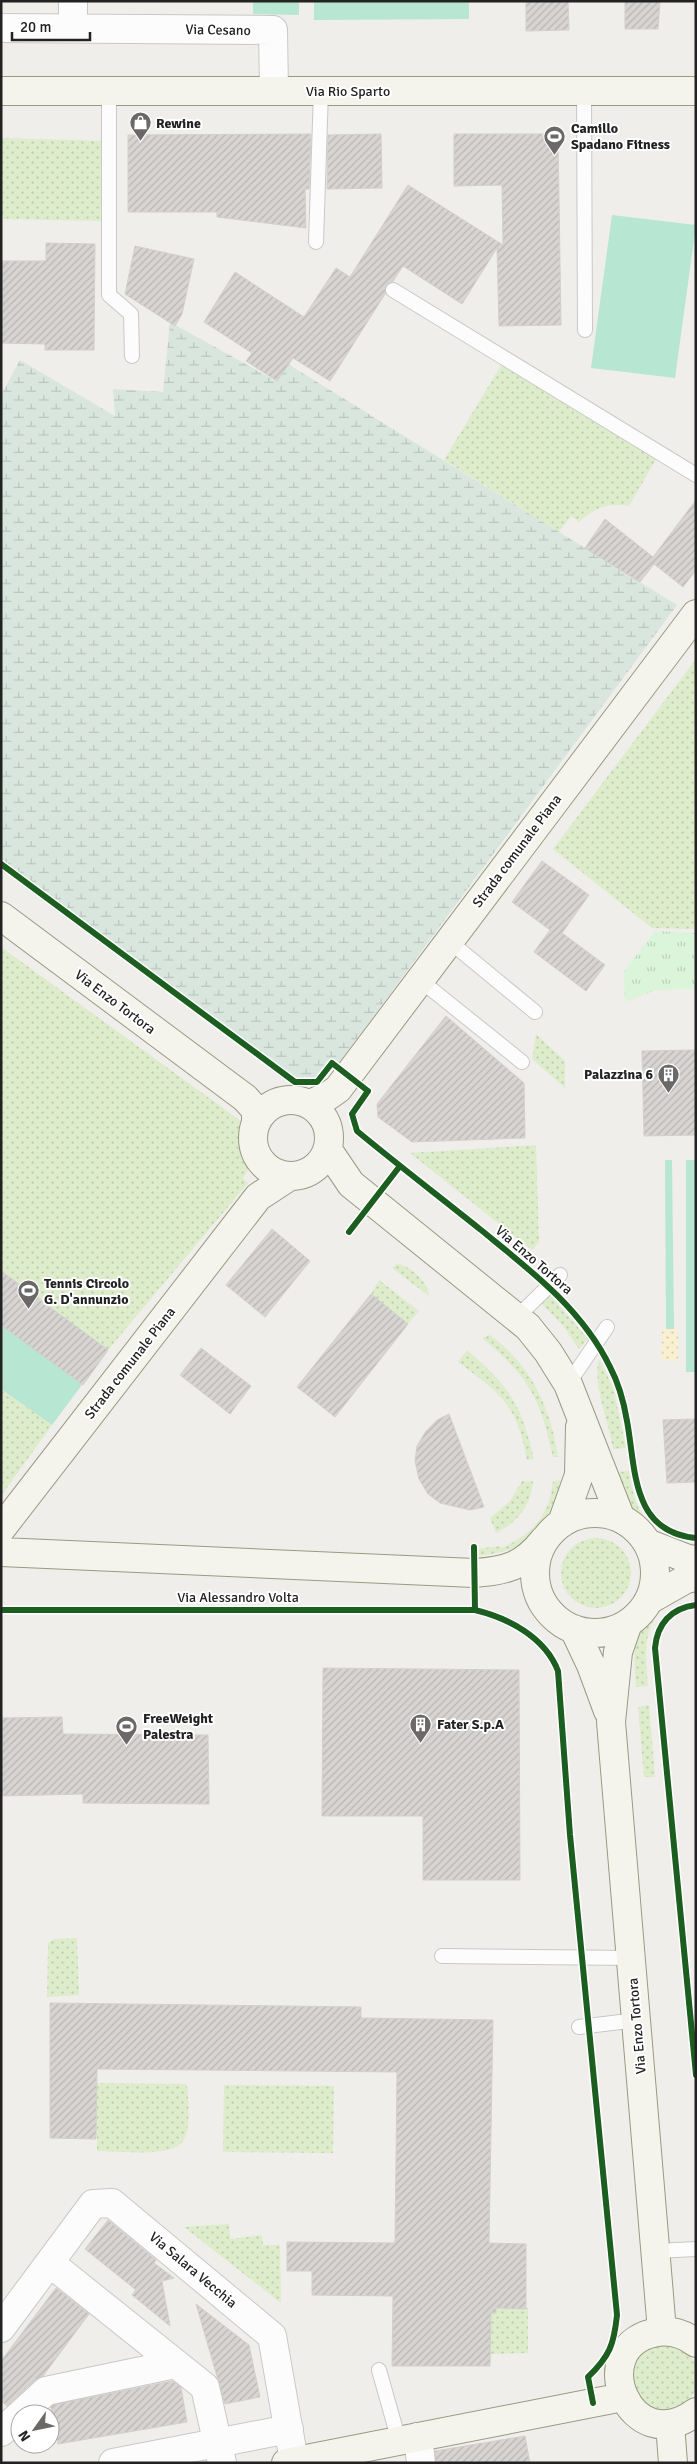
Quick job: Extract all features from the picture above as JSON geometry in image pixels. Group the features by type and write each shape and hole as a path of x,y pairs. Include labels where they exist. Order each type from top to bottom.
{"street":[{"path":"73,1 73,28"},
{"name":"Via Cesano","path":"1,28 273,30 274,91"},
{"name":"Via Rio Sparto","path":"1,91 696,91"},
{"name":"Strada comunale Piana","path":"328,1139 330,1112 338,1089 696,614"},
{"name":"Via Enzo Tortora","path":"1,916 254,1106 256,1121"},
{"name":"Via Enzo Tortora","path":"230,1088 253,1098 277,1102"},
{"name":"Strada comunale Piana","path":"310,1104 338,1089"},
{"path":"351,1184 300,1174 279,1174 262,1163 254,1147 253,1139 256,1121 261,1113 277,1102 294,1100 310,1104 325,1119 328,1139 351,1184 528,1327 548,1352 568,1384 621,1519"},
{"path":"300,1174 318,1166 328,1139"},
{"name":"Strada comunale Piana","path":"1,1529 258,1197 263,1179 262,1163"},
{"name":"Strada comunale Piana","path":"258,1197 300,1174"},
{"path":"1,1552 474,1573 498,1572 514,1566 532,1554 553,1531 581,1514 601,1513 621,1519 636,1529 647,1543 653,1557 655,1571 654,1586 640,1613 628,1623 611,1631 592,1633 574,1629 556,1618 542,1601 536,1586 535,1570 538,1554 553,1531 579,1475 581,1446 579,1415"},
{"path":"647,1543 688,1559 696,1560"},
{"path":"474,1573 501,1582 542,1601"},
{"path":"648,1600 686,1579 696,1577"},
{"name":"Via Enzo Tortora","path":"628,1623 618,1652 611,1722 662,2331"},
{"name":"Via Enzo Tortora","path":"574,1629 591,1665 611,1722"},
{"name":"Via Salara Vecchia","path":"1,2328 93,2204 112,2203 272,2336 288,2429 290,2462 413,2447 623,2397"},
{"path":"50,2263 205,2387 220,2453"},
{"path":"696,2343 676,2332 662,2331 648,2334 635,2342 625,2354 619,2375 623,2397 631,2409 642,2418 656,2424 670,2424 686,2420 696,2412"},
{"path":"32,2404 46,2391 175,2364"},
{"path":"670,2424 673,2463"},
{"path":"113,2463 220,2453 288,2429"}],"lane":[{"path":"109,91 109,295 131,314 132,356"},
{"path":"316,242 321,91"},
{"path":"584,91 585,330"},
{"path":"392,290 696,475"},
{"path":"449,942 535,1012"},
{"path":"420,980 522,1062"},
{"path":"516,1318 560,1276"},
{"path":"568,1384 607,1327"},
{"path":"442,1956 631,1958"},
{"path":"579,2027 636,2020"},
{"path":"656,2251 696,2248"},
{"path":"379,2370 413,2447"}],"green space":[{"path":"253,1 299,1 299,15 253,14"},
{"path":"314,1 469,1 469,19 314,20"},
{"path":"1,138 106,141 104,221 1,219"},
{"path":"612,215 696,225 675,378 591,368"},
{"path":"170,322 276,381 288,364 677,605 338,1065 331,1061 316,1080 296,1080 1,863 1,395 20,360 115,416 113,389 163,392"},
{"path":"503,362 658,456 629,506 614,505 602,507 579,522 571,516 559,532 444,460"},
{"path":"696,659 696,929 652,928 553,849"},
{"path":"655,931 696,933 696,989 656,990 625,1002 624,971"},
{"path":"1,947 245,1124 245,1150 251,1166 243,1178 248,1183 108,1350 1,1271"},
{"path":"536,1034 565,1061 565,1088 532,1059"},
{"path":"536,1145 539,1242 532,1250 410,1153"},
{"path":"665,1160 672,1160 674,1329 666,1329"},
{"path":"686,1160 696,1160 696,1372 686,1372"},
{"path":"397,1264 413,1271 422,1280 429,1296 392,1268"},
{"name":"Tennis Circolo G. D'annunzio","path":"1,1271 108,1350 52,1425 1,1389"},
{"path":"379,1280 419,1311 408,1324 371,1294"},
{"path":"550,1295 588,1339 579,1349 564,1327 542,1304"},
{"path":"490,1335 517,1360 537,1389 550,1421 558,1457 553,1457 537,1403 522,1377 482,1338"},
{"path":"467,1350 494,1375 512,1398 524,1424 534,1459 527,1460 518,1425 505,1402 486,1383 458,1362"},
{"path":"599,1359 613,1387 626,1448 613,1449 599,1392 597,1369"},
{"path":"1,1389 52,1425 1,1496"},
{"path":"629,1471 635,1499 648,1522 667,1537 680,1542 696,1544 696,1552 648,1534 633,1517 617,1472"},
{"path":"560,1480 552,1513 534,1536 508,1550 476,1556 476,1549 500,1546 501,1548 522,1537 530,1530 538,1522 548,1504 553,1481"},
{"path":"522,1481 533,1481 526,1506 511,1524 496,1533 490,1518 510,1501"},
{"path":"603,1538 616,1544 625,1553 629,1559 631,1573 629,1587 621,1598 610,1606 589,1608 582,1606 571,1598 563,1587 561,1566 563,1559 571,1548 582,1540"},
{"path":"696,1586 696,1593 689,1594 666,1606 651,1625 646,1648 648,1686 636,1687 635,1644 637,1634 646,1615 669,1599"},
{"path":"649,1705 655,1777 644,1777 638,1707"},
{"path":"77,1938 79,1995 47,1997 48,1943 54,1939"},
{"path":"97,2083 187,2084 189,2105 188,2128 183,2141 168,2150 156,2152 97,2151"},
{"path":"224,2085 334,2086 333,2153 223,2152"},
{"path":"229,2224 230,2239 262,2235 263,2245 280,2245 281,2303 184,2227"},
{"path":"496,2308 528,2308 528,2353 491,2354 491,2313"},
{"path":"658,2344 672,2344 684,2349 693,2358 698,2370 696,2390 689,2401 672,2410 658,2410 646,2405 637,2396 632,2384 632,2370 637,2358 646,2349"}],"sand":[{"path":"662,1329 678,1329 678,1361 662,1360"}],"building":[{"path":"526,1 568,1 569,30 526,31"},
{"path":"625,1 660,1 658,29 625,29"},
{"path":"311,134 309,189 305,189 306,228 217,217 217,212 128,212 128,135"},
{"path":"381,134 382,188 327,189 328,135"},
{"path":"454,134 558,134 561,325 499,326 497,248 462,304 403,266 393,281 386,285 385,294 330,381 293,358 277,381 246,361 252,353 204,322 235,272 304,317 336,268 350,277 408,185 503,245 502,185 454,186"},
{"path":"46,243 95,244 94,350 45,350 45,344 1,343 1,261 46,261"},
{"path":"135,246 194,259 182,314 175,326 125,294"},
{"path":"696,500 696,570 683,587 654,564 640,582 585,548 605,519 653,557"},
{"path":"542,861 589,895 562,933 605,965 586,991 534,952 550,930 512,902"},
{"path":"446,1016 524,1083 525,1138 412,1142 378,1117 377,1104"},
{"name":"Palazzina 6","path":"696,1050 696,1135 644,1136 642,1051"},
{"path":"272,1229 310,1261 265,1317 226,1285"},
{"path":"1,1271 108,1350 83,1385 1,1325"},
{"path":"371,1294 408,1324 335,1417 297,1387"},
{"path":"201,1348 251,1386 230,1414 180,1375"},
{"path":"449,1414 484,1507 470,1510 440,1503 428,1494 419,1479 415,1461 417,1446 426,1431 437,1420"},
{"path":"696,1419 696,1482 667,1483 663,1420"},
{"name":"Fater S.p.A","path":"323,1668 519,1670 520,1880 423,1880 423,1816 322,1816"},
{"path":"62,1717 63,1734 208,1735 209,1804 83,1803 83,1794 1,1796 1,1718"},
{"path":"50,2003 361,2007 361,2018 493,2020 489,2243 526,2244 526,2309 496,2308 496,2313 491,2313 490,2366 392,2366 393,2296 312,2295 312,2271 287,2271 287,2242 395,2243 397,2072 97,2069 96,2139 50,2138"},
{"path":"108,2220 156,2260 154,2263 174,2278 162,2281 170,2326 132,2295 136,2290 85,2249"},
{"path":"56,2288 89,2314 43,2376 35,2380 7,2406 1,2401 1,2361"},
{"path":"196,2304 249,2345 260,2397 225,2404"},
{"path":"172,2381 181,2387 187,2422 60,2444 60,2404 58,2404"},
{"path":"525,2436 530,2463 436,2463 435,2451"}],"cycle path":[{"path":"1,864 295,1082 317,1082 332,1063 368,1091 352,1114 357,1131 518,1260 553,1292 585,1327 610,1367 618,1386 626,1414 640,1495 648,1511 659,1524 675,1533 696,1538"},
{"path":"349,1232 400,1166"},
{"path":"474,1547 475,1610"},
{"path":"696,1605 679,1610 667,1619 656,1639 655,1648 696,2075"},
{"name":"Via Alessandro Volta","path":"1,1610 475,1610 512,1624 535,1639 544,1648 558,1671 570,1835 617,2315 610,2349 601,2363 588,2377 593,2403"}],"place":[{"name":"Rewine","path":"140,142"},
{"name":"Camillo Spadano Fitness","path":"555,155"},
{"name":"Palazzina 6","path":"669,1093"},
{"name":"Tennis Circolo G. D'annunzio","path":"28,1310"},
{"name":"Fater S.p.A","path":"421,1743"},
{"name":"FreeWeight Palestra","path":"127,1745"}]}
